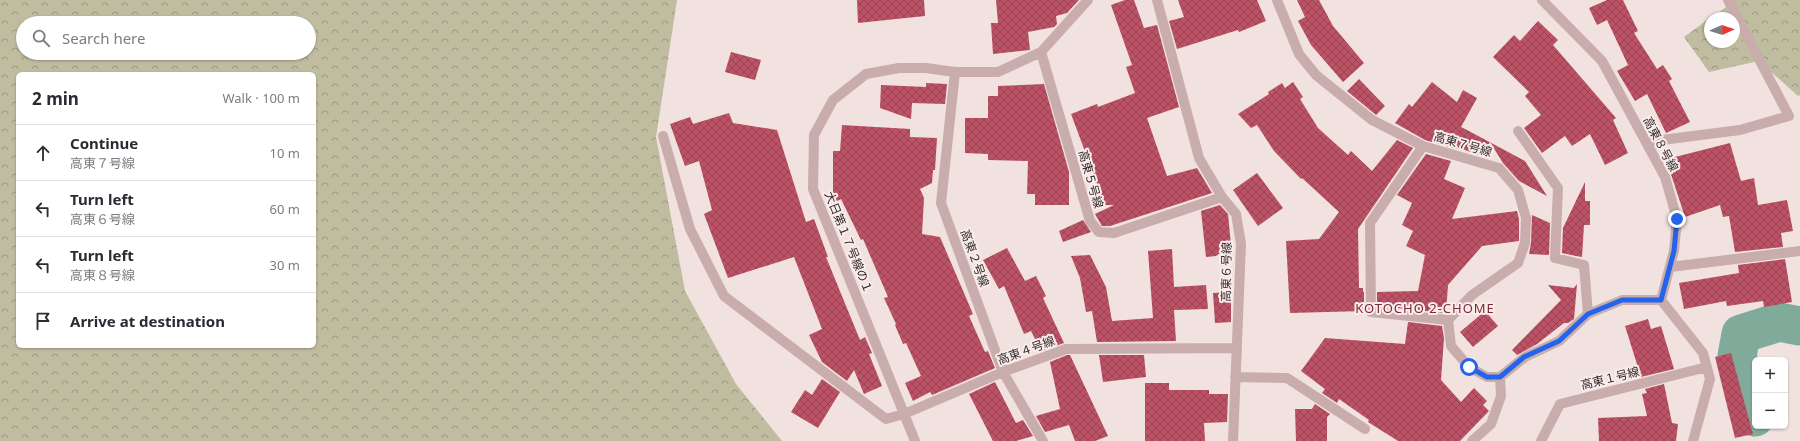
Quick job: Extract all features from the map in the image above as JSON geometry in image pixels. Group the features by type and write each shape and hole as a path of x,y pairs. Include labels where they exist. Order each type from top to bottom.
{"street":[{"name":"大日第１７号線の１","path":"915,441 813,189 814,136 833,100 866,74 899,68 926,68 955,72 998,72 1041,52 1088,0"},
{"name":"高東６号線","path":"1157,0 1198,158 1222,197 1236,214 1241,244 1233,441"},
{"name":"高東７号線","path":"1277,0 1299,54 1316,75 1372,120 1423,146 1499,168 1518,190 1526,218 1525,243 1518,263 1472,295 1448,320"},
{"name":"高東８号線","path":"1542,0 1602,61 1665,177 1677,219 1674,251 1661,300"},
{"path":"1646,142 1740,130 1789,116 1728,0"},
{"name":"高東５号線","path":"1041,52 1090,222 1099,232 1114,232 1222,197"},
{"name":"高東２号線","path":"955,72 941,203 1003,372 1043,441"},
{"path":"1518,131 1558,188 1555,258 1584,265 1588,314"},
{"name":"高東４号線","path":"662,136 690,229 724,296 886,419 904,414 1003,372 1066,349 1237,348"},
{"path":"1423,146 1370,223 1371,312 1448,320 1451,346 1469,367 1487,377 1500,377 1524,357 1559,341 1588,314 1622,300 1661,300 1703,352 1710,379 1693,441"},
{"path":"1670,267 1800,251"},
{"name":"高東１号線","path":"1541,441 1560,404 1706,367"},
{"path":"1235,377 1287,378 1365,429"},
{"path":"1472,441 1491,424 1500,396 1500,377"}],"green space":[{"path":"0,0 677,0 656,137 685,291 736,384 782,441 0,441"},
{"path":"1726,0 1800,0 1800,95 1798,96 1759,61 1709,72 1684,37 1704,22 1704,48 1740,48 1740,12 1719,12 1726,7"}],"building":[{"path":"857,0 924,0 925,16 858,23"},
{"path":"996,0 1079,0 1067,13 1056,16 1057,24 1054,27 1028,32 1030,50 993,54 991,23 998,23"},
{"path":"1125,0 1134,0 1144,28 1157,25 1179,107 1147,118 1167,176 1197,168 1212,193 1110,226 1102,226 1095,214 1114,205 1105,205 1071,114 1097,104 1098,107 1135,93 1126,67 1132,65 1111,5"},
{"path":"1178,0 1257,0 1266,21 1239,32 1238,30 1177,49 1169,21 1184,17"},
{"path":"1297,0 1319,0 1333,26 1364,63 1343,82 1311,45 1298,21 1305,17"},
{"path":"1607,0 1623,0 1638,31 1634,33 1657,69 1663,65 1672,79 1669,81 1690,122 1666,133 1647,94 1635,101 1617,71 1628,65 1607,20 1597,25 1589,8"},
{"path":"1538,21 1558,40 1553,45 1616,118 1613,120 1628,153 1605,165 1590,134 1572,146 1565,136 1542,153 1524,128 1541,115 1525,96 1529,92 1493,57 1514,35 1520,41"},
{"path":"731,52 761,60 755,80 725,72"},
{"path":"1359,79 1385,106 1376,115 1347,91"},
{"path":"1293,82 1303,97 1300,99 1318,128 1348,155 1351,151 1372,171 1397,140 1413,148 1358,229 1359,288 1363,288 1364,292 1364,311 1290,313 1286,241 1319,239 1339,212 1302,178 1301,179 1274,151 1257,125 1251,128 1238,114 1269,94 1268,92 1282,83 1285,88"},
{"path":"1432,82 1457,102 1463,90 1477,98 1461,127 1490,142 1482,156 1457,147 1456,149 1425,140 1395,123 1409,104 1412,107"},
{"path":"926,83 947,84 945,104 912,103 911,119 880,108 881,85 926,87"},
{"path":"1044,84 1069,172 1069,205 1035,205 1035,194 1027,194 1028,161 988,160 988,154 965,153 965,118 988,118 988,96 998,96 998,86"},
{"path":"729,113 733,123 777,130 806,222 814,219 828,257 826,257 860,340 865,337 872,353 869,354 882,386 864,394 854,370 847,381 822,362 809,335 822,329 794,257 728,278 704,214 712,210 699,161 685,166 670,124 690,117 693,124"},
{"path":"842,125 910,129 910,137 937,138 935,170 933,170 932,183 920,189 924,198 922,234 940,237 973,314 969,316 985,352 988,351 995,368 932,395 930,392 913,401 905,383 921,376 906,343 903,344 884,298 888,297 863,239 861,240 841,199 833,203 833,151 840,151"},
{"path":"1490,142 1525,161 1547,196 1519,181 1503,163"},
{"path":"1730,143 1741,181 1754,178 1758,205 1787,200 1793,231 1781,233 1783,247 1735,252 1729,216 1723,217 1720,205 1685,217 1668,165 1673,161 1671,158"},
{"path":"1426,154 1451,161 1444,179 1465,188 1452,219 1517,211 1519,219 1519,241 1482,246 1448,285 1446,313 1377,306 1377,292 1418,291 1425,255 1406,246 1413,231 1402,225 1412,203 1397,195"},
{"path":"1257,173 1283,208 1258,226 1233,190"},
{"path":"1585,182 1585,201 1590,201 1590,225 1584,225 1582,257 1562,253 1563,228"},
{"path":"1220,205 1228,214 1231,245 1216,256 1206,257 1201,211"},
{"path":"1532,215 1550,223 1549,255 1529,254"},
{"path":"1083,220 1091,232 1063,242 1059,231"},
{"path":"1007,248 1025,281 1036,276 1046,296 1043,298 1064,343 1041,351 1031,331 1024,334 1004,286 999,289 983,260"},
{"path":"1172,249 1174,287 1206,285 1208,309 1174,310 1176,341 1097,342 1092,311 1086,312 1080,278 1071,256 1090,255 1106,287 1112,321 1153,318 1148,251"},
{"path":"1785,259 1792,302 1764,307 1763,301 1727,306 1726,301 1684,309 1679,283 1739,273 1738,265"},
{"path":"1577,284 1574,319 1568,323 1564,323 1537,344 1517,355 1512,350 1561,300 1548,285 1574,288"},
{"path":"1231,292 1231,322 1215,323 1213,293"},
{"path":"1485,311 1498,326 1473,347 1460,332"},
{"path":"1648,319 1651,329 1661,326 1674,369 1641,377 1625,326"},
{"path":"1408,322 1442,326 1444,338 1441,380 1461,402 1474,388 1487,401 1483,405 1489,411 1460,441 1398,441 1368,422 1369,420 1339,399 1337,403 1322,393 1325,389 1301,371 1325,338 1405,344"},
{"path":"1731,353 1753,434 1735,438 1715,357"},
{"path":"1070,355 1108,436 1095,441 1075,441 1069,425 1045,432 1036,416 1060,409 1050,362"},
{"path":"1099,355 1144,355 1146,377 1103,382"},
{"path":"822,379 840,392 818,428 791,412 805,390 812,395"},
{"path":"995,382 1016,423 1023,420 1033,436 1016,441 993,441 969,394"},
{"path":"1145,383 1169,383 1169,390 1209,390 1209,394 1228,394 1227,422 1204,423 1205,441 1145,441"},
{"path":"1664,384 1672,423 1678,424 1676,441 1599,441 1598,418 1647,416 1642,394 1647,393 1645,389"},
{"path":"1315,404 1330,414 1327,417 1327,441 1296,441 1295,409 1312,409"}],"waterway":[{"path":"1752,407 1737,356 1741,334 1779,322 1800,326"}],"district":[{"name":"KOTOCHO 2-CHOME","path":"1425,308"}],"route":[{"path":"1469,367 1487,377 1500,377 1524,357 1559,341 1588,314 1622,300 1661,300 1674,251 1677,219"}]}
